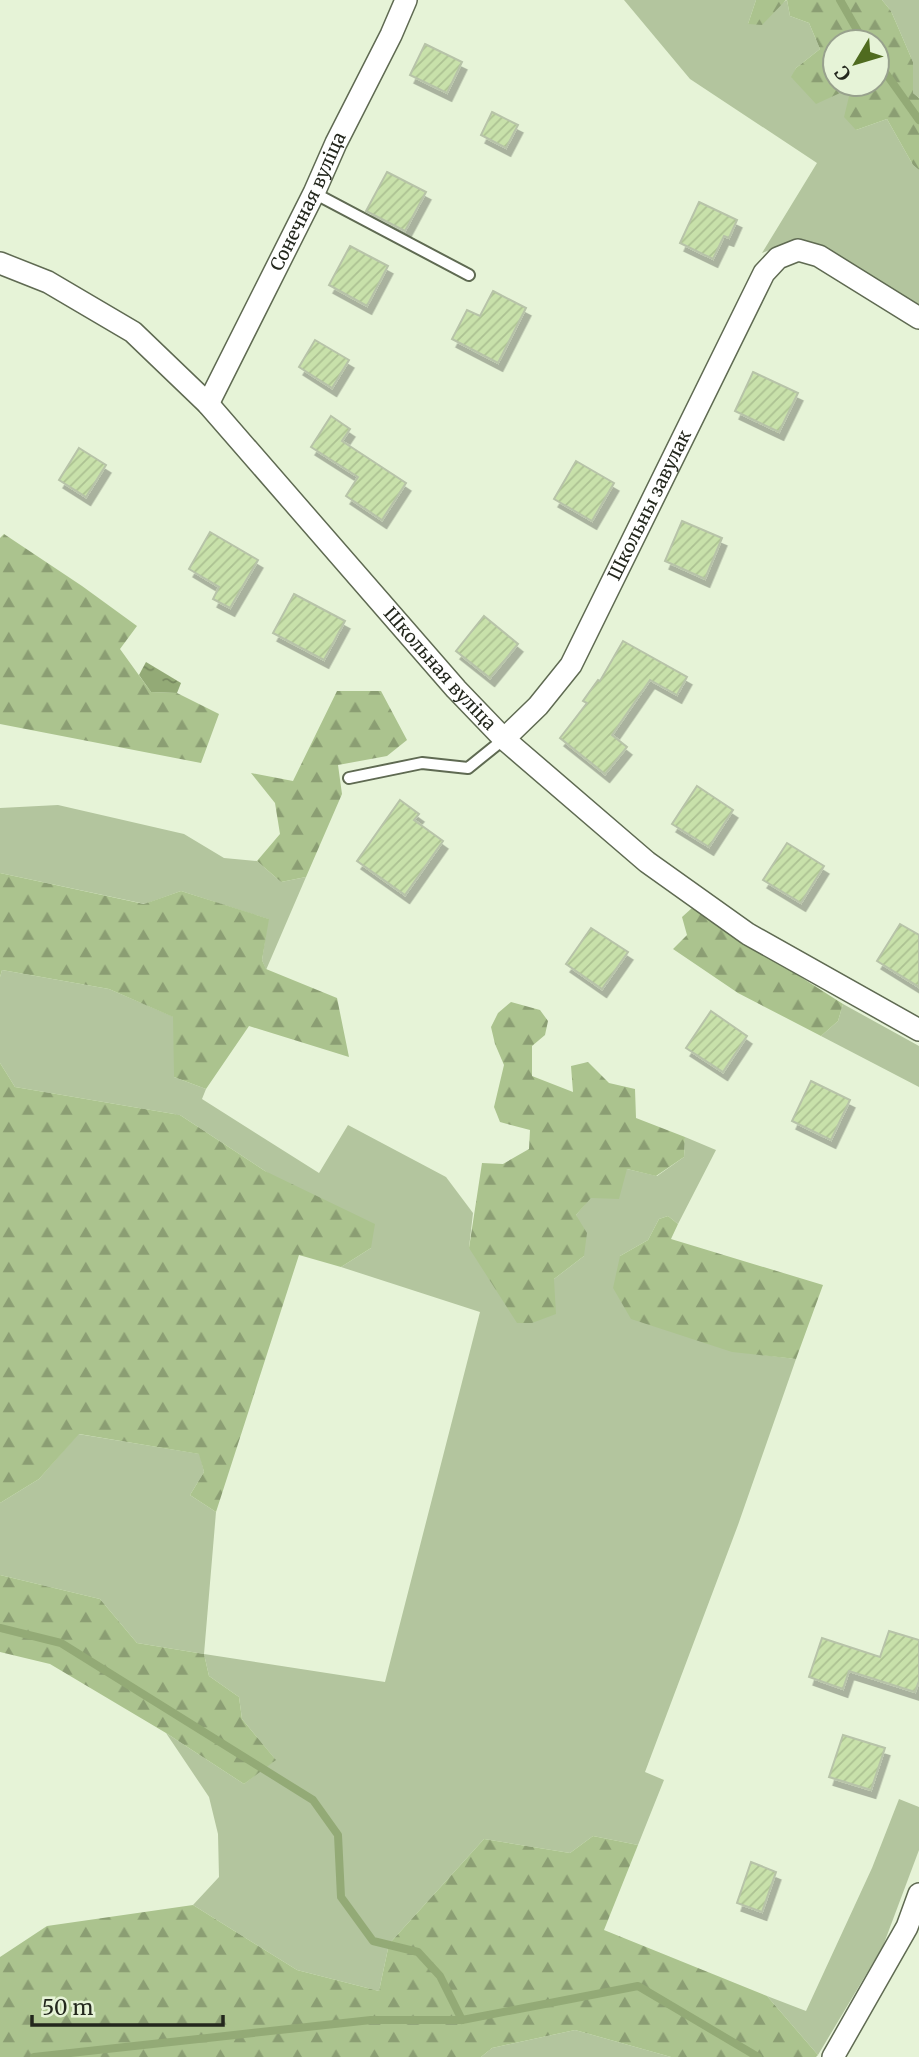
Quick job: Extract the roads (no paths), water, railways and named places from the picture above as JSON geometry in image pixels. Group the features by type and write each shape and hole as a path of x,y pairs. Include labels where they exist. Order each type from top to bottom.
{"street":[{"name":"Сонечная вуліца","path":"208,404 314,193 406,0"},
{"name":"Школьны завулак","path":"504,739 538,706 571,665 764,273 778,258 797,250 819,256 919,318"},
{"name":"Школьная вуліца","path":"0,263 48,282 132,332 208,404 456,689 504,739 647,862 737,926 919,1030"},
{"path":"834,2057 913,1930 919,1894"}],"lane":[{"path":"314,193 469,275"},
{"path":"349,778 422,763 468,768 504,739"}],"water":[{"path":"146,662 181,683 177,693 151,692 139,675"}],"waterway":[{"path":"840,0 856,28"},
{"path":"891,81 919,120"},
{"path":"0,1628 61,1643 313,1800 338,1835 341,1897 373,1941 418,1952 440,1976 462,2020"},
{"path":"34,2057 371,2020 462,2020 638,1986 758,2057"}]}
